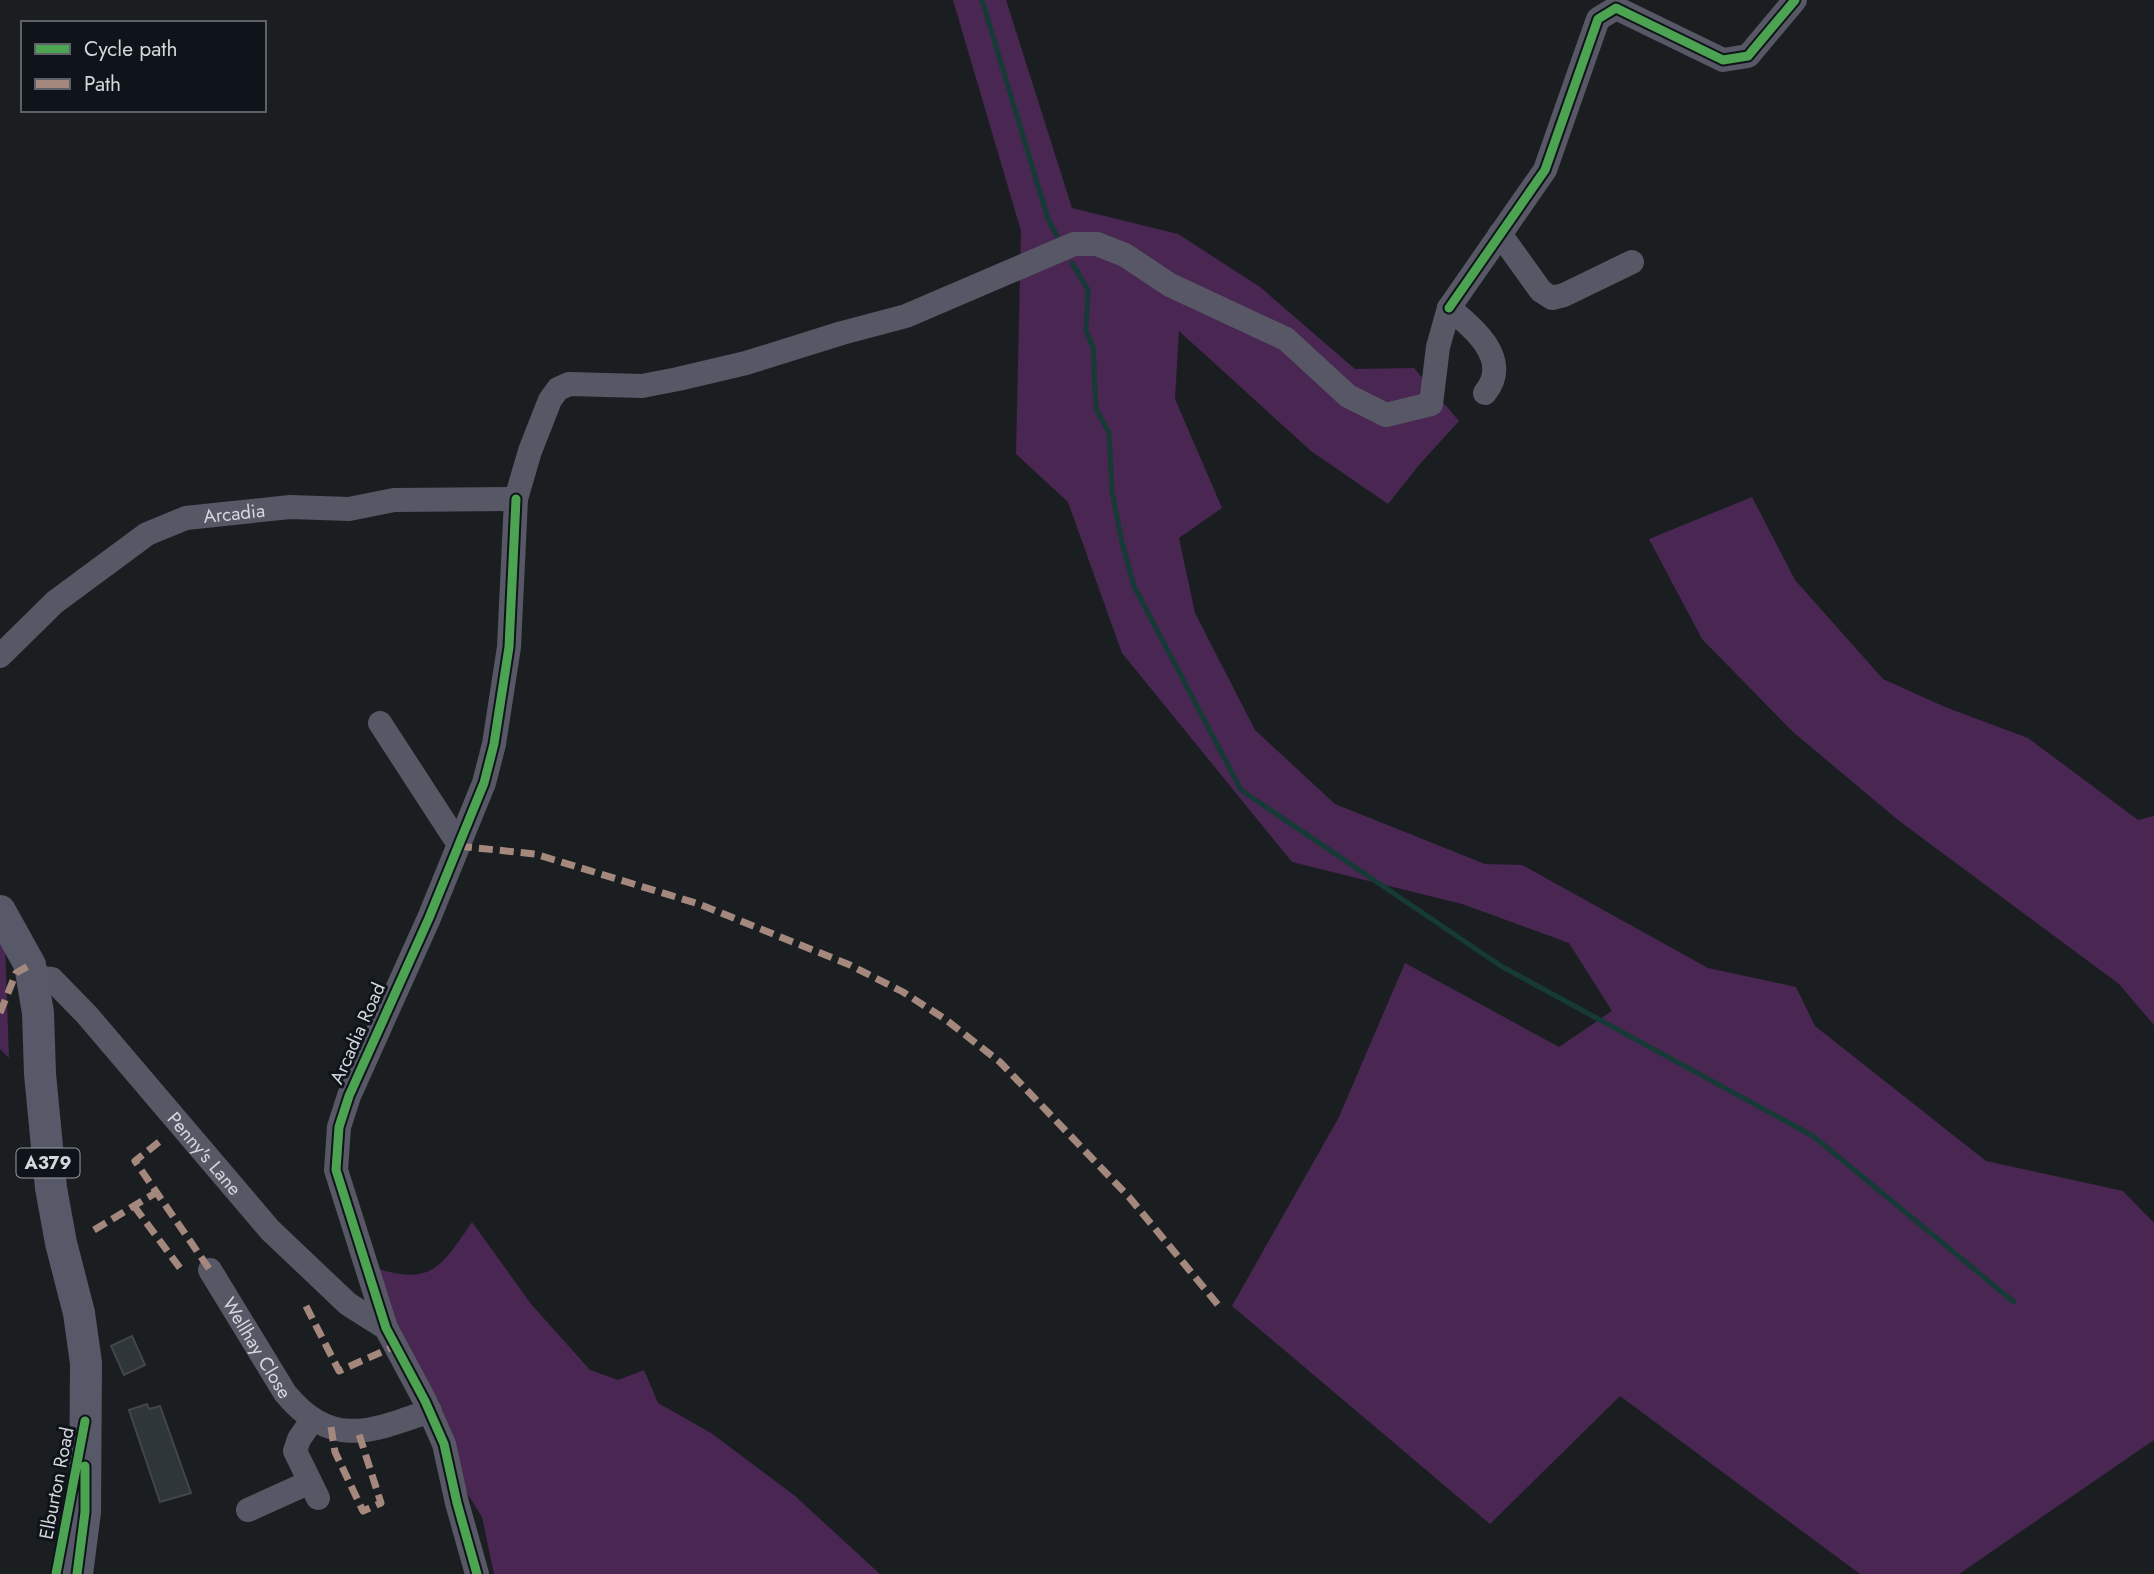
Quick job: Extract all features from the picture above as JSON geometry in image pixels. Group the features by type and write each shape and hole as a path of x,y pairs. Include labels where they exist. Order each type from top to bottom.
{"main road":[{"name":"Elburton Road","path":"0,911 30,965 38,1013 40,1074 51,1188 61,1243 79,1312 86,1363 85,1512 77,1574"},
{"name":"Elburton Road","path":"56,1574 85,1421"}],"street":[{"path":"1485,393 1495,377 1496,367 1477,332 1449,307 1545,170 1598,19 1616,8 1723,60 1748,56 1795,0"},
{"path":"1500,234 1541,291 1552,298 1564,295 1632,262"},
{"name":"Arcadia Road","path":"477,1574 444,1444 430,1411 386,1328 336,1170 339,1127 349,1096 429,918 484,783 494,744 509,647 516,499 530,451 550,400 558,390 569,384 642,386 746,363 842,332 906,316 1074,244 1097,244 1125,255 1170,285 1286,339 1348,396 1386,415 1431,404 1438,347 1449,307"},
{"name":"Arcadia","path":"0,656 55,602 97,570 147,534 186,518 290,507 349,509 394,500 516,499"},
{"path":"380,723 454,837 460,841"},
{"name":"Penny's Lane","path":"32,978 51,979 87,1015 270,1230 348,1304 386,1328"},
{"name":"Wellhay Close","path":"210,1270 285,1392 298,1409 321,1425 351,1432 379,1429 430,1411"},
{"path":"248,1510 314,1490 295,1451 299,1438 313,1419"}],"shaded area":[{"path":"953,0 1006,0 1072,208 1178,234 1260,287 1355,369 1414,368 1459,421 1388,504 1311,451 1179,331 1175,399 1222,508 1179,538 1195,613 1255,730 1335,804 1485,864 1522,865 1708,968 1796,987 1815,1026 1986,1161 2123,1191 2154,1223 2154,1440 1959,1574 1860,1574 1620,1396 1490,1524 1232,1306 1339,1117 1405,963 1559,1047 1612,1011 1569,943 1462,904 1292,862 1122,653 1068,502 1016,454 1021,231"},
{"path":"1752,497 1795,580 1883,679 1945,707 2028,738 2138,820 2154,816 2154,1025 2119,984 1898,820 1792,731 1702,639 1649,539"},
{"path":"0,938 5,944 9,1058 0,1049"},
{"path":"472,1222 531,1304 590,1370 618,1380 644,1370 658,1403 711,1433 795,1496 880,1574 494,1574 482,1517 462,1485 395,1330 375,1268 410,1275 433,1269 452,1251"}],"building":[{"path":"132,1336 145,1365 124,1375 111,1346"},
{"path":"147,1404 149,1409 160,1406 191,1493 160,1502 129,1410"}],"waterway":[{"path":"982,0 1048,219 1057,236"},
{"path":"1072,263 1088,290 1086,331 1093,347 1096,409 1109,432 1112,491 1134,586 1241,790 1501,966 1813,1136 2014,1302"}],"marked path":[{"path":"458,846 535,854 699,904 850,965 903,992 945,1019 1000,1062 1129,1197 1219,1306"},
{"path":"0,1013 16,973 30,965"},
{"path":"159,1142 135,1161 210,1270"},
{"path":"94,1230 157,1192"},
{"path":"134,1206 183,1272"},
{"path":"306,1306 339,1371 395,1346"},
{"path":"331,1427 335,1452 363,1511 381,1503 358,1431"}],"cycle path":[{"path":"1449,308 1545,170 1598,19 1616,8 1723,60 1748,56 1795,0"},
{"path":"477,1574 444,1444 425,1401 386,1328 336,1170 339,1127 349,1096 429,918 484,783 494,744 509,647 516,499"},
{"path":"56,1574 85,1421"},
{"path":"77,1574 85,1512 85,1466"}]}
